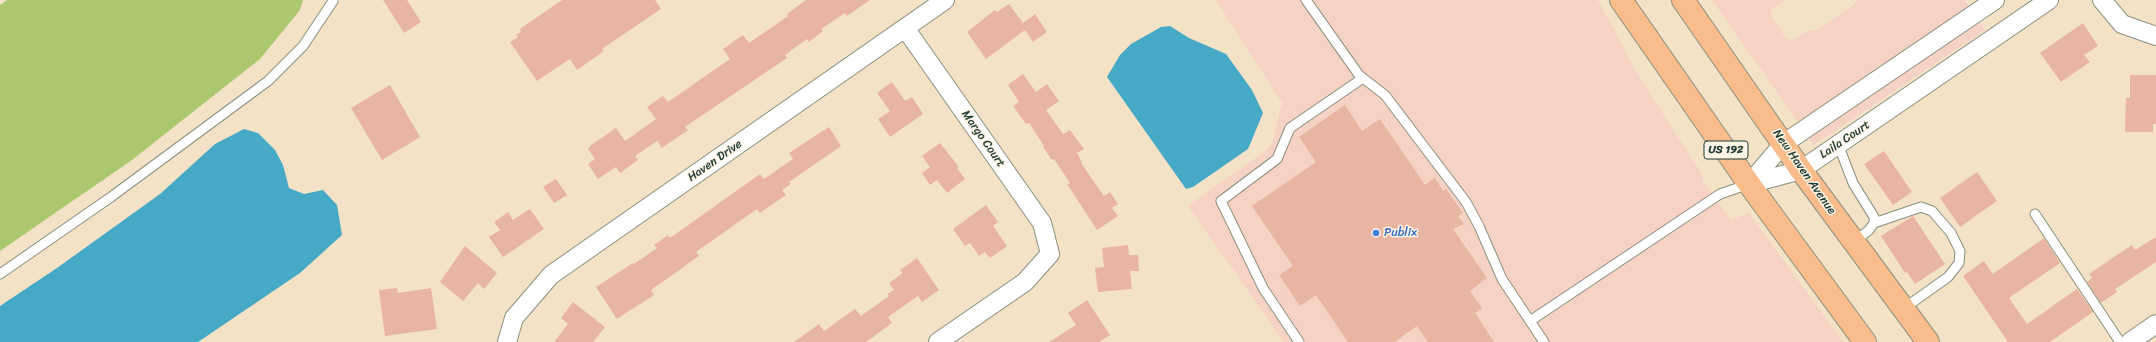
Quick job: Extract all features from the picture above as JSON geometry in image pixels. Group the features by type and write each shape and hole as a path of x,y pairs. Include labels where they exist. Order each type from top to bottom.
{"main road":[{"name":"US 192","path":"1621,0 1749,184 1865,342"},
{"name":"New Haven Avenue","path":"1683,0 1801,170 1928,342"}],"street":[{"name":"Haven Drive","path":"507,342 514,318 551,275 945,0"},
{"path":"1749,184 1783,144 1995,0"},
{"name":"Laila Court","path":"1749,184 1801,170 2049,0"},
{"path":"2102,0 2122,24 2156,36"},
{"name":"Margo Court","path":"905,28 1042,223 1050,254 1025,282 938,342"},
{"path":"2130,342 2156,324"}],"lane":[{"path":"1306,0 1363,78 1385,95 1466,202 1479,226 1502,279 1544,342"},
{"path":"0,274 117,193 268,81 303,46 333,1"},
{"path":"1300,342 1263,288 1221,201 1277,159 1290,128 1363,78"},
{"path":"1838,144 1853,183 1874,217 1874,223"},
{"path":"1530,321 1720,194 1749,184"},
{"path":"1854,242 1874,223 1921,207 1932,211 1951,233 1960,251 1959,263 1948,277 1903,309"},
{"path":"2035,214 2120,342"}],"shaded area":[{"path":"1216,0 1598,0 1641,80 1702,174 1703,182 1731,220 1749,213 1843,342 1284,342 1188,206 1271,147 1282,103"},
{"path":"1712,0 1784,0 1771,10 1771,15 1785,37 1791,40 1808,31 1817,30 1853,5 1857,0 1964,0 1985,30 1814,145"}],"green space":[{"path":"7,0 303,0 300,10 260,59 132,160 0,251 0,5"}],"water":[{"path":"1170,26 1189,38 1226,54 1252,90 1263,113 1248,149 1193,187 1186,189 1107,77 1120,55 1131,44 1161,27"},
{"path":"244,129 258,133 275,150 283,165 289,188 304,194 323,190 337,205 342,235 300,273 198,342 0,342 0,306 57,268 160,194 215,144"}],"building":[{"path":"383,0 407,0 421,22 404,33"},
{"path":"562,0 655,0 661,9 602,49 604,51 577,70 570,59 537,81 510,42 518,37 516,35 521,32 520,29"},
{"path":"806,0 870,0 847,16 845,13 821,29 823,31 809,42 807,39 785,55 787,58 685,127 688,130 662,148 657,141 635,156 638,160 620,173 616,167 598,179 588,164 595,159 588,149 591,145 616,128 625,141 656,119 647,107 663,96 668,102 730,59 723,49 743,35 749,43 788,16 787,14"},
{"path":"1009,4 1023,23 1035,14 1047,32 1033,42 1025,30 986,59 967,32 995,10 997,12"},
{"path":"2083,23 2098,46 2084,55 2090,62 2061,82 2040,53"},
{"path":"1023,74 1036,92 1047,84 1059,101 1046,110 1063,134 1070,130 1084,149 1077,153 1082,162 1081,163 1104,196 1110,192 1118,204 1112,208 1118,216 1097,230 1067,184 1070,183 1054,159 1052,160 1029,123 1026,124 1013,106 1019,102 1008,85"},
{"path":"2130,75 2156,75 2156,124 2153,124 2153,132 2125,132 2126,98 2130,98"},
{"path":"892,82 905,101 912,97 923,114 890,137 878,119 890,111 877,93"},
{"path":"390,85 420,137 382,160 351,108"},
{"path":"1345,105 1362,131 1380,119 1425,185 1435,178 1443,191 1446,189 1463,213 1458,216 1464,224 1453,229 1487,278 1470,291 1482,308 1475,313 1494,342 1428,342 1417,326 1394,342 1348,342 1316,295 1300,306 1279,275 1293,266 1252,206 1316,162 1299,137"},
{"path":"829,127 841,146 789,182 791,184 782,190 786,195 760,213 757,209 696,252 699,256 651,290 654,295 617,319 596,287 633,263 634,264 657,248 654,245 668,235 670,238 760,174 764,179 793,159 789,153"},
{"path":"940,143 959,167 957,168 965,179 947,193 937,180 930,185 922,173 930,167 922,156"},
{"path":"1884,151 1912,192 1893,205 1864,164"},
{"path":"1977,172 1997,201 1960,227 1940,198"},
{"path":"556,179 567,195 554,203 543,187"},
{"path":"986,205 998,222 993,226 1007,246 990,258 985,252 979,256 970,243 965,246 953,229"},
{"path":"530,209 544,229 503,257 489,237 500,230 494,222 508,212 513,220"},
{"path":"1913,216 1945,264 1915,284 1907,272 1905,273 1881,236"},
{"path":"2156,237 2156,262 2115,289 2117,292 2101,303 2087,282 2092,278 2089,274 2132,245 2135,250"},
{"path":"2044,238 2060,263 2009,298 2027,324 2077,289 2093,312 2050,342 2008,342 1963,276 1984,261 1993,274"},
{"path":"1128,245 1129,255 1138,255 1139,271 1130,271 1132,289 1098,292 1095,268 1104,267 1102,248"},
{"path":"465,246 497,273 484,289 478,283 463,301 440,282"},
{"path":"917,258 939,290 922,302 918,296 888,317 892,323 866,342 794,342 819,324 824,331 855,309 861,316 889,296 887,294 894,290 889,283 903,273 900,270"},
{"path":"397,288 398,293 431,288 437,329 385,336 379,290"},
{"path":"1087,300 1110,335 1099,342 1049,342 1076,325 1068,313"},
{"path":"573,302 605,327 593,342 554,342 568,324 561,318"}],"place":[{"name":"Publix","path":"1376,233"}]}
